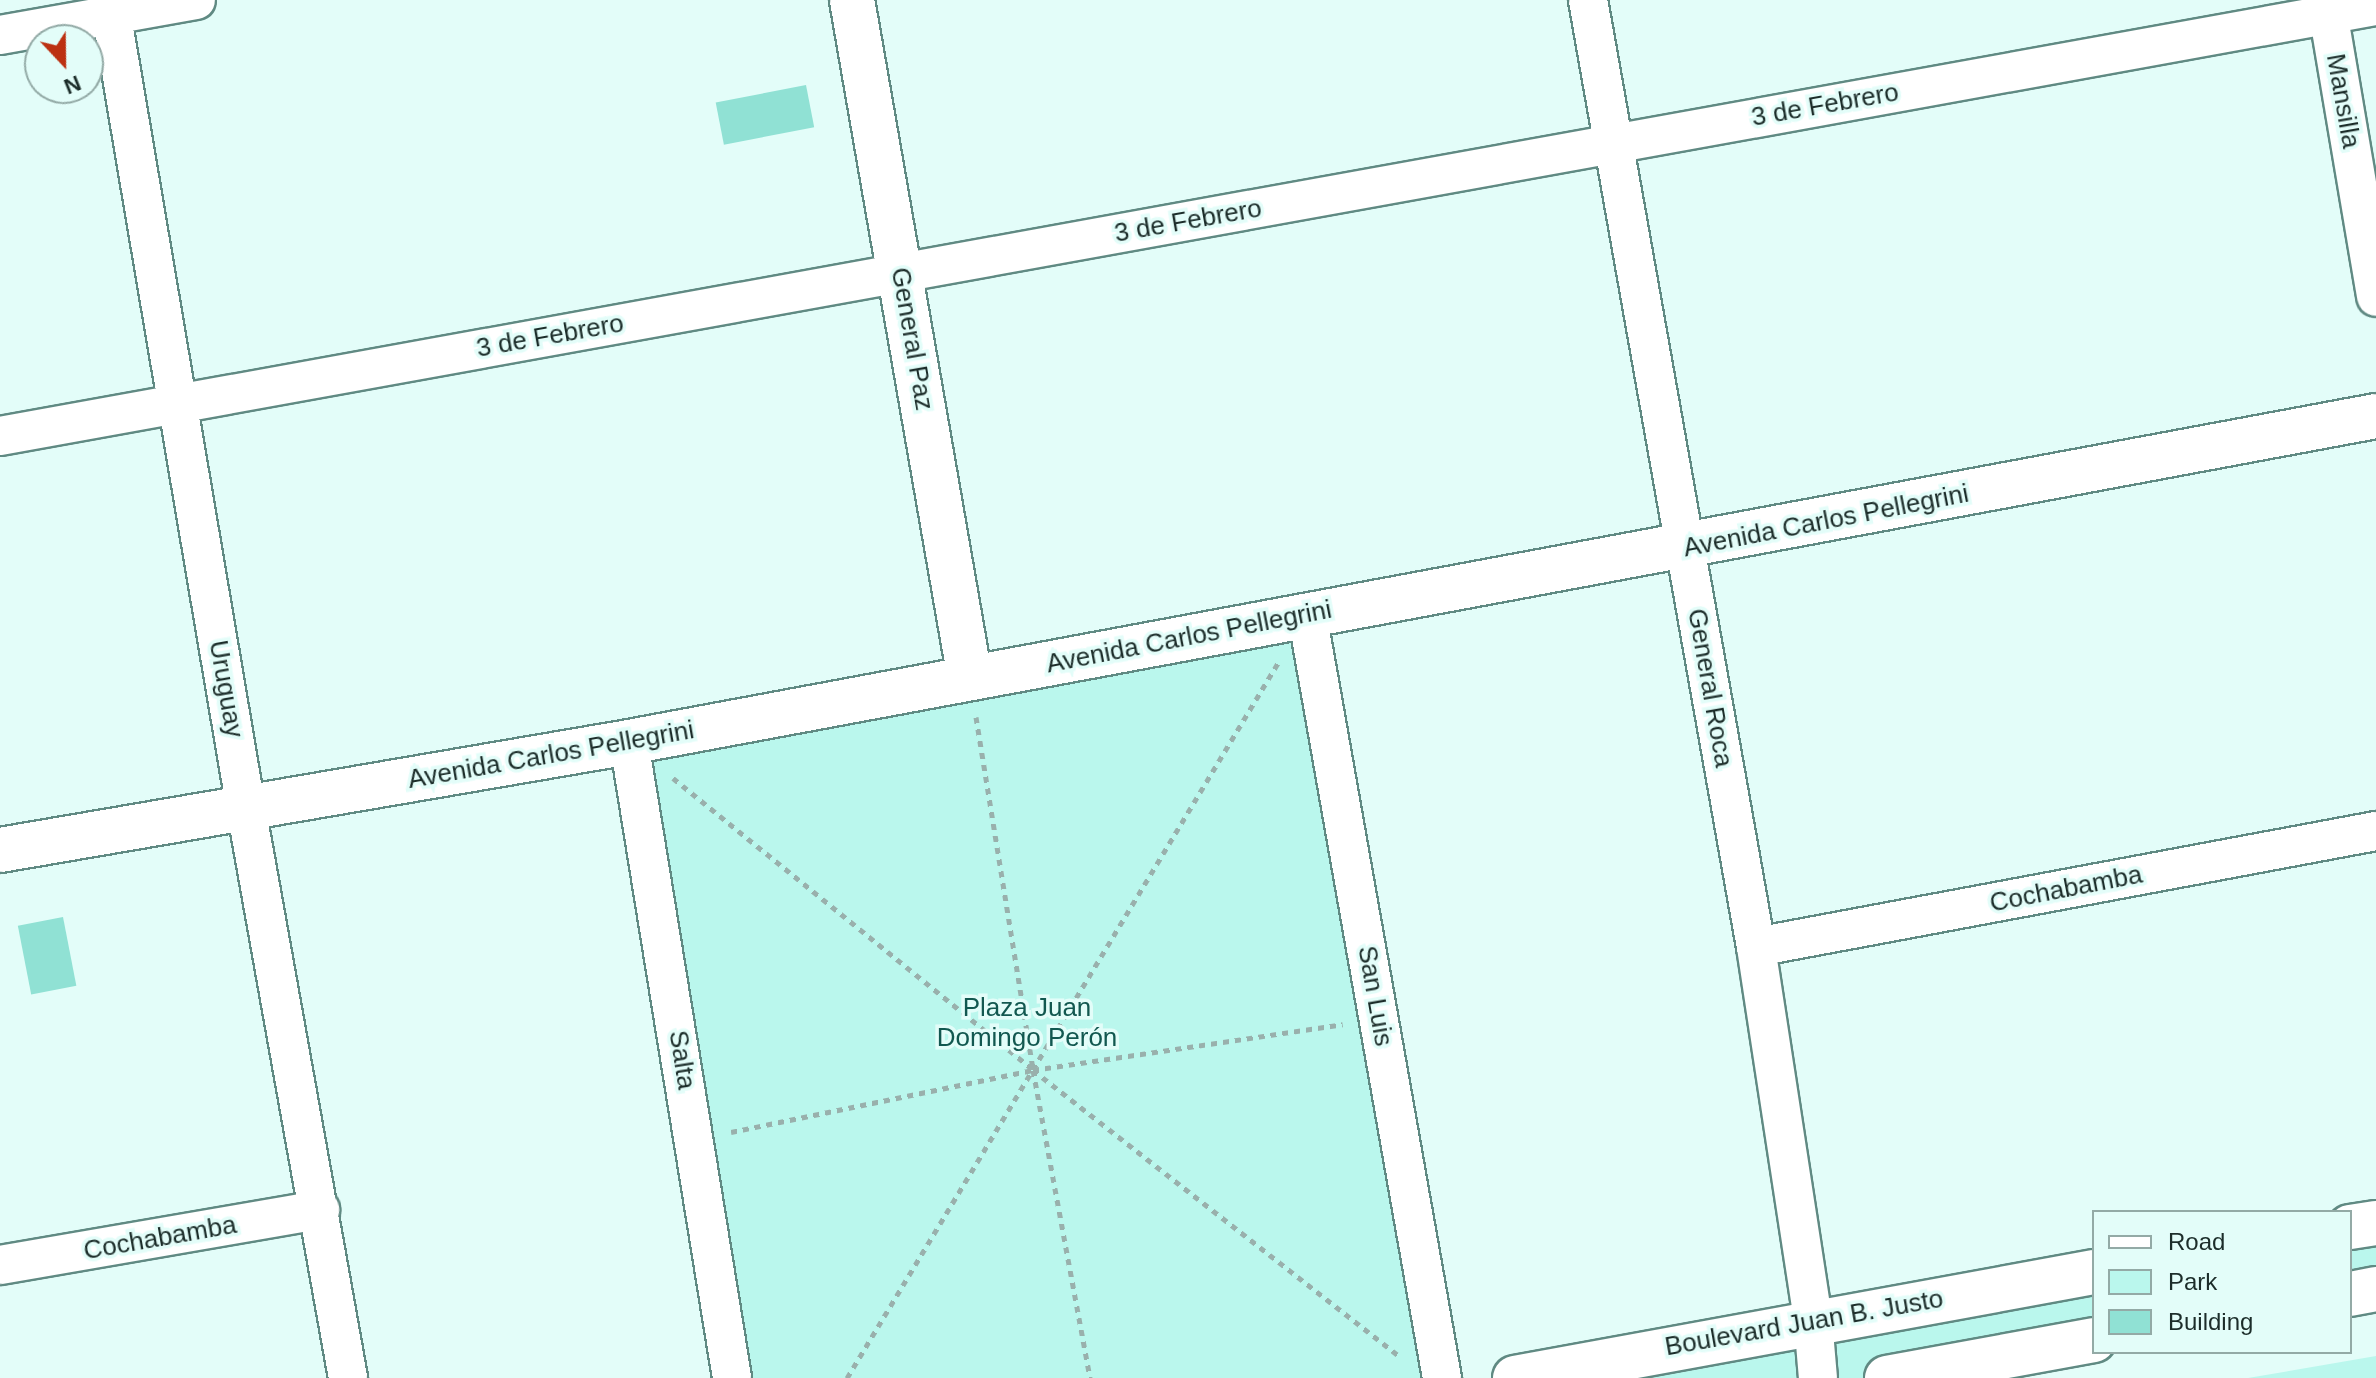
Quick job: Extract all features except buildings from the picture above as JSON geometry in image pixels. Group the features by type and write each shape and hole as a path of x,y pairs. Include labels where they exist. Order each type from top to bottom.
{"street":[{"path":"0,35 110,8 196,0"},
{"name":"General Paz","path":"852,0 970,678"},
{"name":"General Roca","path":"1588,0 1756,947 1813,1320 1818,1378"},
{"name":"3 de Febrero","path":"0,436 1613,143 2327,7 2376,6"},
{"name":"Mansilla","path":"2327,7 2376,297"},
{"name":"Uruguay","path":"110,8 246,808 348,1378"},
{"name":"Avenida Carlos Pellegrini","path":"0,850 629,742 2376,416"},
{"name":"San Luis","path":"1307,614 1442,1378"},
{"name":"Salta","path":"629,742 732,1378"},
{"name":"Cochabamba","path":"1756,947 2376,831"},
{"name":"Cochabamba","path":"0,1265 320,1210"},
{"path":"2352,1227 2376,1223"},
{"name":"Boulevard Juan B. Justo","path":"1515,1378 1813,1320 2092,1272"},
{"path":"2352,1294 2376,1289"},
{"path":"1887,1378 2092,1340"}],"path":[{"path":"847,1378 1307,614"},
{"path":"970,678 1033,1070 1090,1378"},
{"path":"629,742 1033,1070 1402,1359"},
{"path":"695,1139 1033,1070 1379,1019"}],"green space":[{"name":"Plaza Juan Domingo Perón","path":"1307,614 1442,1378 732,1378 629,742"},
{"path":"2352,1223 2376,1223 2376,1291 2352,1291"},
{"path":"2092,1272 2092,1347 1939,1378 1515,1378"},
{"path":"2376,1356 2376,1378 2248,1378"}]}
